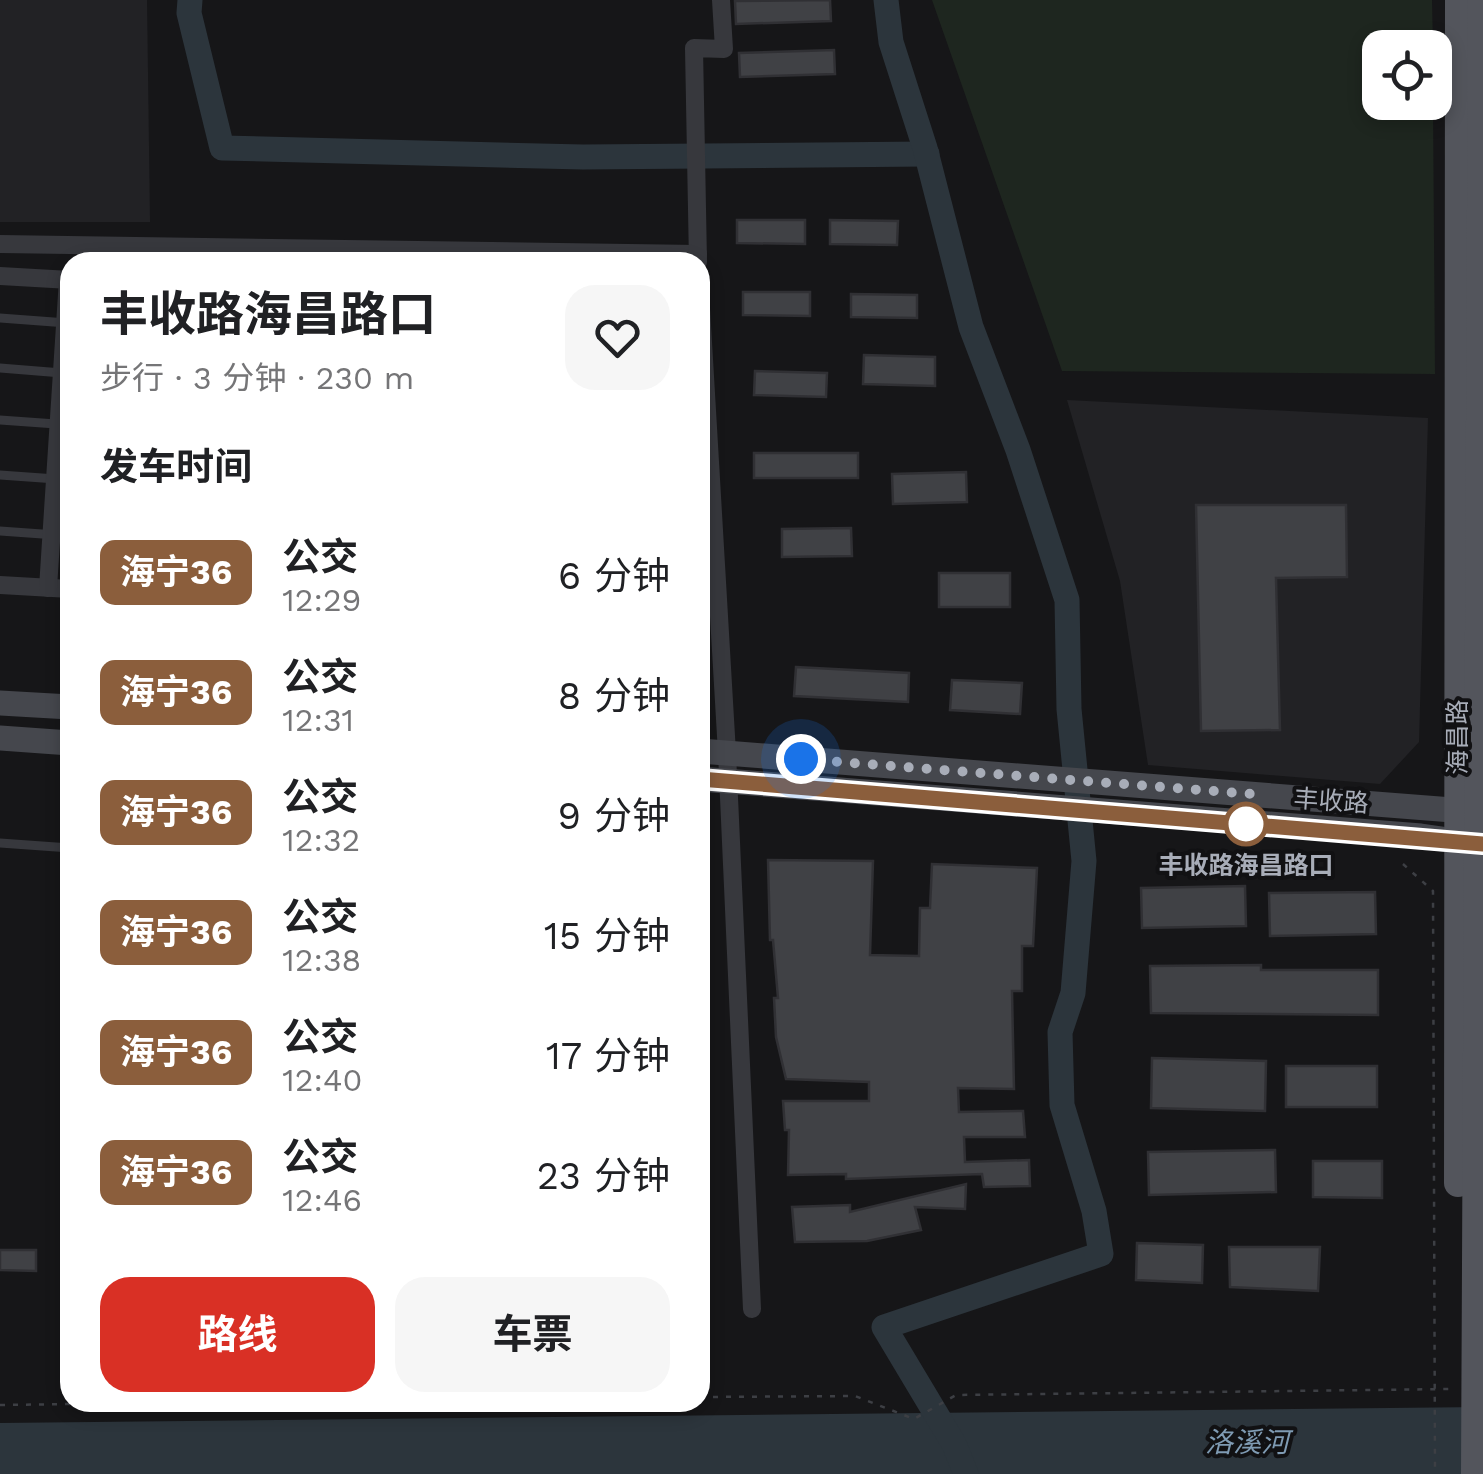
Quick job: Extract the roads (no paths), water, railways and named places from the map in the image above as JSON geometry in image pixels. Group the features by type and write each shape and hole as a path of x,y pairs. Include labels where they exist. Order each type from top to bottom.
{"main road":[{"name":"海昌路","path":"1459,0 1473,812"},
{"name":"海昌路","path":"1475,1474 1466,1328 1482,0"},
{"path":"0,703 60,706"},
{"path":"0,738 60,742"},
{"name":"丰收路","path":"710,752 1473,812"},
{"name":"丰收路","path":"710,779 980,804 1421,836 1473,844"},
{"name":"海昌路","path":"1458,1474 1480,1103 1473,844"}],"street":[{"path":"698,252 694,48 724,49 721,0"},
{"path":"0,244 179,252"},
{"path":"0,276 60,279"},
{"path":"710,535 727,754 752,1309"},
{"path":"48,588 60,539"},
{"path":"0,585 60,589"}],"lane":[{"path":"0,318 60,322"},
{"path":"0,368 60,373"},
{"path":"0,420 60,425"},
{"path":"0,476 60,479"},
{"path":"0,531 60,535"},
{"path":"0,842 60,847"}],"water":[{"name":"洛溪河","path":"1483,1407 1483,1474 0,1474 0,1423"}],"waterway":[{"path":"190,0 189,13 222,148 583,157 927,154"},
{"path":"886,0 891,42 925,148 971,327 1018,450 1067,600 1069,709 1084,861 1073,993 1060,1032 1062,1105 1094,1211 1101,1254 884,1327 954,1444 966,1474"}],"place":[{"name":"丰收路海昌路口","path":"1246,824"}]}
